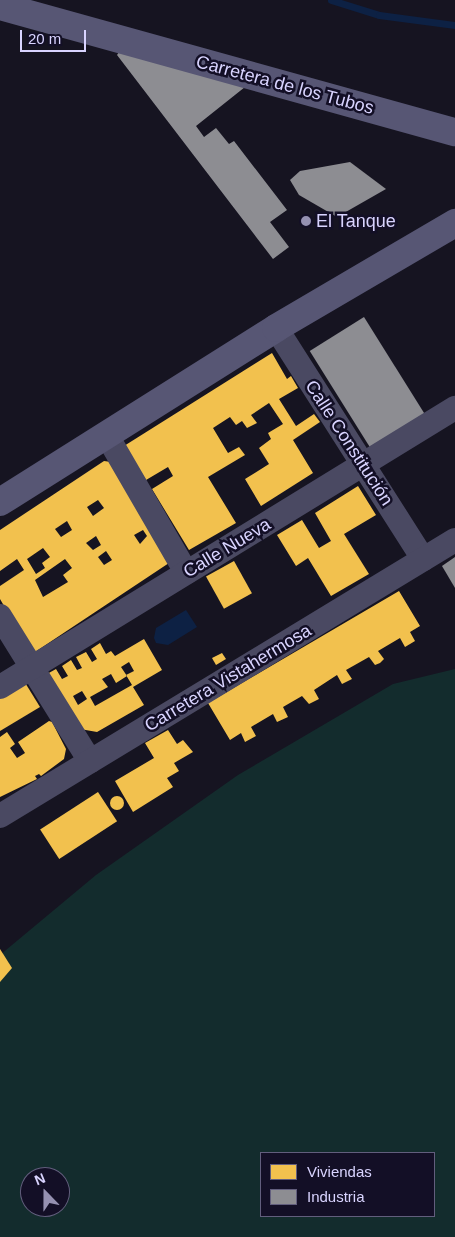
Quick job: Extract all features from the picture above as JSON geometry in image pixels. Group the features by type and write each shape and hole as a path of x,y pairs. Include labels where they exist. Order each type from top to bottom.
{"main road":[{"name":"Carretera de los Tubos","path":"14,6 455,132"},
{"path":"0,502 276,328 455,223"}],"street":[{"name":"Calle Constitución","path":"276,328 423,559"},
{"name":"Calle Nueva","path":"0,687 31,666 455,408"},
{"path":"106,434 186,572"},
{"name":"Carretera Vistahermosa","path":"0,816 455,540"},
{"path":"0,616 90,761"}],"green space":[{"path":"455,669 455,1237 0,1237 0,955 96,875 238,775 393,684"}],"water":[{"path":"186,610 197,627 168,645 156,643 154,638 156,628"}],"building: Viviendas":[{"path":"272,353 287,379 291,376 298,388 279,399 296,426 314,414 320,422 293,440 313,473 261,506 245,479 269,464 259,448 271,439 268,433 283,424 269,403 251,415 257,423 247,428 242,421 236,425 230,417 213,428 228,453 239,447 245,455 208,477 236,523 189,550 152,489 173,476 168,467 146,480 124,446"},
{"path":"104,461 111,462 172,561 32,654 0,599 0,586 24,570 17,559 0,571 0,530","holes":["98,500 104,508 93,516 87,507","67,521 72,530 61,537 55,529","143,530 147,536 140,544 134,535","96,536 101,545 93,550 86,543","43,548 50,557 42,563 45,568 36,574 27,559","106,551 112,560 104,565 98,557","65,559 72,568 63,575 68,582 43,597 35,580"]},
{"path":"358,486 376,515 344,534 369,574 331,596 308,558 296,566 277,535 302,520 319,548 331,541 315,513"},
{"path":"234,561 252,593 224,609 206,577"},
{"path":"399,591 420,626 410,632 415,641 405,647 400,638 378,651 384,659 380,663 375,665 369,657 346,670 352,679 342,684 337,675 314,690 319,699 309,704 302,696 283,707 288,717 277,722 273,714 251,727 256,736 245,742 241,733 230,740 208,703"},
{"path":"144,639 162,670 133,687 144,705 97,732 80,729 47,674 56,669 62,679 68,676 62,666 71,660 77,670 82,668 76,657 86,652 92,662 97,659 91,649 100,643 106,654 111,651 115,656","holes":["129,662 134,671 126,675 121,667","111,674 116,683 127,676 132,685 95,706 90,697 108,687 102,679","82,691 87,699 78,705 73,696"]},
{"path":"222,653 226,659 216,665 212,658"},
{"path":"24,681 40,707 0,731 0,698"},
{"path":"49,721 52,722 66,749 64,759 41,776 39,774 35,776 37,779 0,797 0,737 7,732 15,744 10,748 17,758 25,753 18,742"},
{"path":"168,730 177,744 183,740 193,752 174,763 179,771 167,778 173,787 133,812 115,781 154,758 145,743"},
{"path":"98,792 117,821 59,859 40,830"},
{"path":"114,796 120,796 124,803 120,810 114,810 110,806 110,800"},
{"path":"0,949 12,968 0,982"}],"building: Industria":[{"path":"119,52 245,87 196,126 204,137 216,128 229,144 234,141 287,210 270,222 289,247 273,259 117,55"},
{"path":"350,162 386,189 337,217 299,195 290,180 300,171"},
{"path":"364,317 425,415 371,449 310,351"},
{"path":"455,557 455,588 442,566"}],"waterway":[{"path":"331,0 379,15 455,25"}],"place":[{"name":"El Tanque","path":"306,221"}]}
